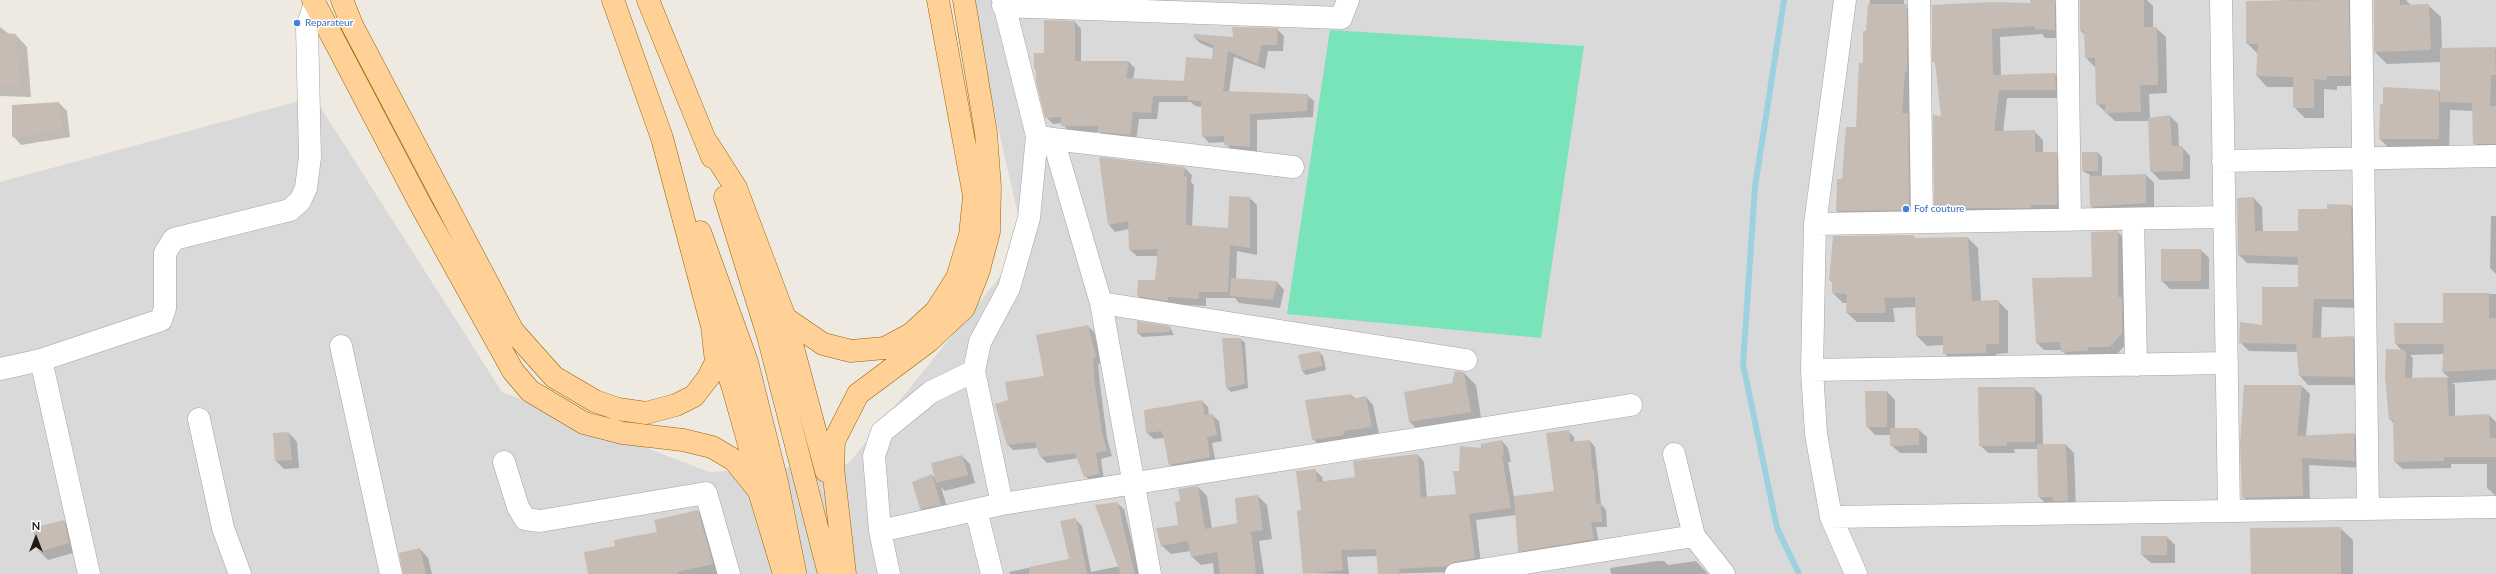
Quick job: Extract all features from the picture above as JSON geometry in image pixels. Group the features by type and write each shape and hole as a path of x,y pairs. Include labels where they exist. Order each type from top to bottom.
{"main road":[{"path":"342,0 352,25 513,331 554,377 595,401 618,409 646,413 676,405 694,396 708,378 716,362 712,326"},
{"path":"613,0 662,138 712,326 746,431 759,491 784,574"},
{"path":"648,0 708,144 768,336 828,574"},
{"path":"785,318 823,344 851,351 885,348 911,334 936,311 957,278 970,235 974,196 938,0"},
{"path":"845,574 836,508 833,468 834,441 846,414 858,394 929,341 964,308 978,273 989,232 990,187 986,133 964,0"},
{"path":"314,2 468,290 513,371 530,391 584,423 623,432 683,440 712,447 734,460 759,491"},
{"path":"662,138 684,185 747,362 777,482 795,574"},
{"path":"708,144 736,188 785,318 836,508"}],"street":[{"path":"1150,574 1101,303 1045,137 1003,3 1341,18 1348,0"},
{"path":"1845,0 1815,224 1812,370 1816,434 1831,517 1856,574"},
{"path":"1919,0 1922,222"},
{"path":"2067,0 2070,220"},
{"path":"2221,0 2229,511"},
{"path":"2360,0 2368,509"},
{"path":"0,369 41,360 161,320 165,308 165,252 174,239 290,210 300,201 306,188 310,157 307,27 314,2"},
{"path":"1045,137 1293,167"},
{"path":"1002,504 974,371 980,342 1009,288 1029,218 1045,137"},
{"path":"2223,161 2496,156"},
{"path":"1815,224 2224,218"},
{"path":"2134,219 2136,365"},
{"path":"1101,303 1466,360"},
{"path":"341,346 391,574"},
{"path":"41,360 89,574"},
{"path":"1812,370 2227,363"},
{"path":"889,574 880,531 874,456 882,432 932,392 974,371"},
{"path":"880,531 1002,504 1631,405"},
{"path":"199,419 223,528 240,574"},
{"path":"1674,454 1694,536 1724,574"},
{"path":"504,462 518,507 525,519 540,521 706,493 729,574"},
{"path":"1831,517 2496,507"},
{"path":"976,510 992,574"},
{"path":"1456,574 1694,536"}],"shaded area":[{"path":"969,0 2496,0 2496,574 0,574 0,182 314,97 502,392 709,472 848,464 1025,246"}],"green space":[{"path":"1330,30 1584,46 1541,338 1287,314"}],"building":[{"path":"2030,0 2055,0 2055,30 2035,29 2034,26 1992,29 1993,75 2055,73 2056,90 1999,90 1994,131 2035,130 2035,152 2057,152 2057,205 2031,205 2031,208 1934,208 1933,115 1941,116 1935,62 1932,62 1932,5 1992,2 2030,3"},
{"path":"2080,0 2144,0 2144,27 2157,27 2158,85 2140,85 2141,112 2105,113 2105,104 2096,105 2095,58 2085,58 2084,31 2080,31"},
{"path":"2349,0 2350,76 2327,76 2327,80 2314,79 2314,108 2293,108 2293,77 2256,76 2258,44 2246,44 2246,1"},
{"path":"2374,0 2400,0 2400,5 2429,4 2431,50 2374,52"},
{"path":"1868,4 1907,4 1907,71 1905,72 1902,113 1908,113 1909,210 1836,211 1837,179 1842,179 1846,127 1856,127 1859,63 1863,63 1863,31 1866,31"},
{"path":"1044,20 1075,21 1075,61 1129,61 1126,78 1184,81 1186,57 1212,59 1213,45 1193,37 1194,34 1233,37 1232,27 1278,28 1277,45 1261,45 1258,64 1228,51 1223,91 1308,94 1307,111 1250,114 1250,147 1224,145 1224,136 1202,137 1201,101 1187,100 1188,96 1153,96 1151,113 1133,112 1130,135 1098,132 1098,126 1061,126 1061,117 1045,118 1036,81 1036,69 1034,69 1034,53 1044,53"},
{"path":"0,33 16,34 19,86 0,85"},
{"path":"2495,47 2496,75 2491,75 2490,106 2496,106 2496,144 2473,144 2472,103 2440,102 2440,48"},
{"path":"2383,87 2439,90 2439,139 2379,139 2380,104 2383,104"},
{"path":"59,102 62,129 12,137 12,105"},
{"path":"2170,115 2172,146 2183,146 2183,171 2150,172 2148,118"},
{"path":"2082,152 2098,152 2098,171 2082,171"},
{"path":"1099,157 1185,167 1184,176 1187,177 1186,225 1228,228 1229,196 1250,197 1250,248 1230,245 1228,292 1199,292 1199,299 1168,297 1168,301 1137,296 1138,280 1155,280 1158,249 1129,250 1128,221 1108,225"},
{"path":"2146,174 2146,203 2090,207 2089,176"},
{"path":"2254,197 2255,231 2298,231 2298,209 2327,209 2327,204 2351,205 2353,299 2314,299 2312,338 2353,336 2354,377 2299,376 2296,344 2239,343 2240,322 2262,325 2262,287 2298,287 2298,257 2238,255 2237,198"},
{"path":"2118,231 2118,297 2122,297 2122,333 2110,347 2088,347 2088,351 2061,352 2060,342 2036,343 2032,278 2092,277 2091,232"},
{"path":"1913,235 1913,238 1968,237 1972,301 1999,300 1999,344 1986,344 1986,353 1943,354 1943,336 1916,336 1915,297 1884,298 1886,313 1846,313 1847,294 1832,293 1832,280 1829,280 1833,236"},
{"path":"2161,249 2201,249 2201,281 2161,281"},
{"path":"1231,278 1277,281 1273,300 1230,296"},
{"path":"2443,293 2489,293 2489,318 2496,318 2496,369 2442,372 2444,344 2395,344 2394,323 2443,323"},
{"path":"1137,321 1170,326 1170,332 1137,333"},
{"path":"1088,325 1096,357 1093,358 1094,378 1102,432 1107,451 1096,453 1099,474 1084,477 1075,453 1040,457 1035,442 1007,445 995,404 1008,400 1005,382 1044,376 1036,335"},
{"path":"1222,338 1241,338 1245,384 1226,388"},
{"path":"2386,349 2406,350 2405,378 2447,377 2449,416 2489,414 2490,438 2496,438 2496,457 2444,457 2444,461 2394,462 2393,420 2389,420 2385,376"},
{"path":"1319,351 1323,366 1302,371 1298,355"},
{"path":"1455,371 1464,372 1471,412 1409,422 1404,392 1452,383"},
{"path":"2244,385 2302,385 2297,436 2354,433 2355,461 2302,458 2303,496 2242,498 2240,443"},
{"path":"1978,387 2035,387 2035,442 2007,442 2007,446 1979,446"},
{"path":"1865,391 1887,391 1887,427 1866,427"},
{"path":"1351,394 1352,399 1366,396 1372,427 1344,431 1344,435 1312,440 1305,400"},
{"path":"1202,400 1205,415 1213,414 1217,435 1207,437 1210,457 1169,465 1162,431 1146,433 1144,410"},
{"path":"1890,428 1919,428 1919,445 1890,446"},
{"path":"1569,430 1570,442 1590,440 1592,469 1594,469 1596,504 1601,503 1602,522 1591,522 1594,539 1518,552 1514,496 1554,491 1546,433"},
{"path":"289,432 292,460 275,461 273,433"},
{"path":"1502,440 1504,455 1502,456 1511,508 1469,514 1475,558 1454,562 1447,566 1399,569 1400,574 1378,574 1376,549 1341,550 1343,570 1303,574 1297,511 1301,510 1296,471 1316,469 1317,482 1355,477 1353,461 1418,454 1421,497 1456,494 1453,471 1459,471 1460,446 1481,448 1481,444"},
{"path":"2037,444 2066,444 2068,501 2053,501 2053,497 2038,497"},
{"path":"962,455 968,475 936,483 931,463"},
{"path":"932,474 941,505 920,509 912,482"},
{"path":"1198,486 1205,529 1237,523 1235,498 1258,495 1263,530 1251,532 1256,574 1220,574 1217,552 1191,557 1188,541 1161,546 1156,528 1178,525 1175,502 1180,501 1178,489"},
{"path":"1118,502 1135,574 1121,574 1095,505"},
{"path":"698,510 713,564 677,572 678,574 588,574 584,552 615,546 614,540 657,532 654,520"},
{"path":"1076,518 1087,574 1029,574 1029,567 1069,559 1060,521"},
{"path":"64,520 69,543 39,552 32,528"},
{"path":"2341,527 2341,574 2251,574 2250,528"},
{"path":"2141,536 2167,536 2167,555 2141,555"},
{"path":"420,548 426,574 403,574 399,553"}],"waterway":[{"path":"1784,0 1755,187 1743,364 1777,528 1799,574"}],"place":[{"name":"Reparateur","path":"297,23"},
{"name":"Fof couture","path":"1906,209"}]}
